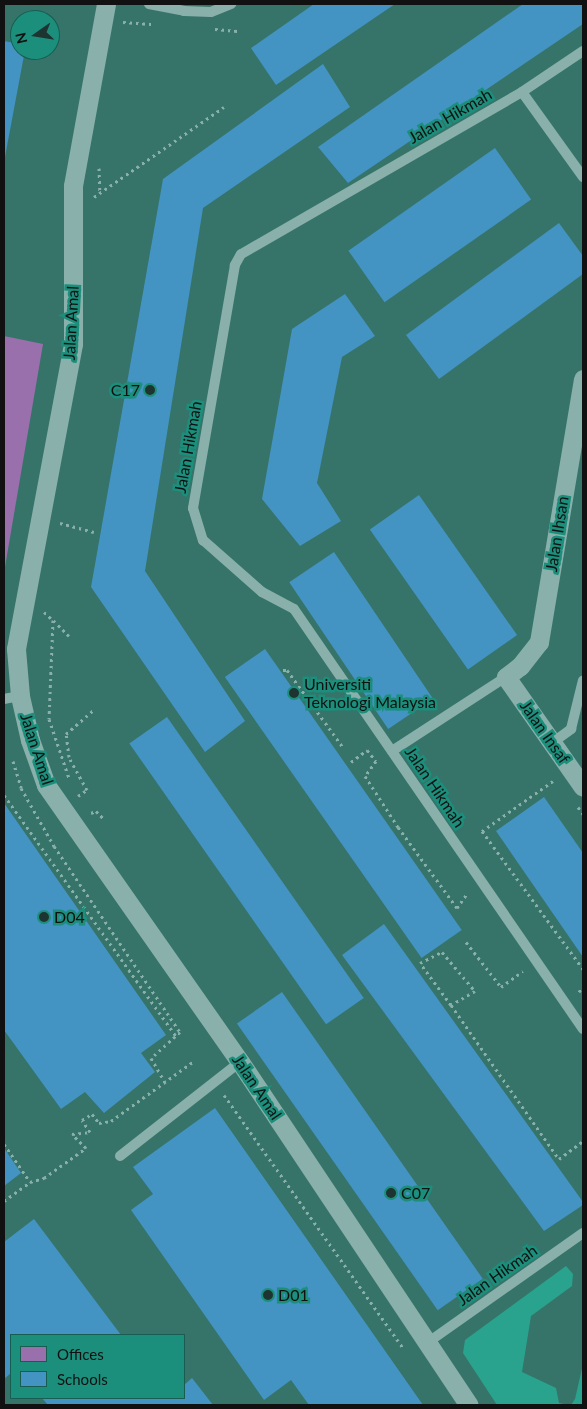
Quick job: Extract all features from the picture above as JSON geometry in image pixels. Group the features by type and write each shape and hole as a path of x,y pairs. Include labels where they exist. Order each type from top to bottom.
{"street":[{"name":"Jalan Amal","path":"106,4 73,186 73,344 16,649 12,698 46,785 240,1062 468,1405"},
{"name":"Jalan Ihsan","path":"506,676 520,666 538,642 583,379"},
{"name":"Jalan Insaf","path":"506,676 552,743 578,793"}],"lane":[{"path":"149,4 184,11 211,12 231,4"},
{"name":"Jalan Hikmah","path":"583,51 522,92 241,254 235,265 193,508 203,540 262,592 294,609 583,1029"},
{"path":"522,92 583,177"},
{"path":"392,751 506,676"},
{"path":"552,743 570,729 583,680"},
{"path":"120,1156 240,1062"},
{"name":"Jalan Hikmah","path":"428,1343 583,1232"}],"path":[{"path":"121,30 123,22 162,25"},
{"path":"211,28 240,31"},
{"path":"91,202 100,192 224,107"},
{"path":"99,165 100,192"},
{"path":"57,531 59,522 94,532"},
{"path":"44,602 42,611 69,636"},
{"path":"53,620 48,719 70,781"},
{"path":"283,670 287,670 342,746"},
{"path":"73,789 76,798 87,790 69,757 66,734 94,710"},
{"path":"351,762 367,750 376,761 365,776 457,908 470,890 475,898"},
{"path":"11,755 21,788 54,846 180,1032 151,1058 165,1082"},
{"path":"558,778 482,831 583,968"},
{"path":"578,793 583,814"},
{"path":"4,795 176,1036"},
{"path":"466,942 501,987 529,967"},
{"path":"451,1005 475,991 442,952 420,963 558,1159 583,1141"},
{"path":"583,986 578,990 583,998"},
{"path":"4,1201 30,1182 44,1178 86,1148 72,1134 90,1132 82,1120 92,1114 99,1123 111,1121 194,1061"},
{"path":"222,1091 406,1352"},
{"path":"4,1144 30,1182"}],"green space":[{"path":"566,1266 573,1274 572,1286 531,1316 522,1372 556,1388 559,1403 568,1405 497,1405 463,1353 465,1340"},
{"path":"583,1364 583,1405 571,1405 575,1399"}],"building: Offices":[{"path":"4,336 43,344 5,567 4,567"}],"building: Schools":[{"path":"314,4 395,4 276,85 251,48"},
{"path":"523,4 583,4 583,24 348,183 318,147"},
{"path":"4,41 10,42 10,60 23,60 5,157"},
{"path":"323,64 350,107 203,208 145,571 245,721 205,752 91,587 163,179"},
{"path":"495,148 531,200 385,302 348,251"},
{"path":"559,223 583,256 583,274 439,379 406,335"},
{"path":"345,294 375,336 342,357 317,483 341,521 300,546 262,499 292,329"},
{"path":"419,495 517,635 468,669 370,529"},
{"path":"334,552 433,699 388,729 289,582"},
{"path":"265,649 462,930 422,958 225,677"},
{"path":"167,717 364,998 326,1024 129,743"},
{"path":"544,797 583,853 583,957 496,831"},
{"name":"D04","path":"4,803 166,1035 141,1053 155,1072 104,1113 85,1092 61,1109 4,1030"},
{"path":"384,924 583,1202 583,1205 544,1231 342,955"},
{"name":"C07","path":"282,992 483,1279 438,1310 237,1024"},
{"name":"D01","path":"215,1108 423,1405 309,1405 291,1380 264,1400 131,1210 153,1194 133,1167"},
{"path":"4,1148 21,1173 4,1186"},
{"path":"34,1219 120,1334 10,1334 10,1374 4,1379 4,1242"},
{"path":"192,1378 213,1405 48,1405 43,1399 185,1399 185,1384"}],"place":[{"name":"C17","path":"150,390"},
{"name":"Universiti Teknologi Malaysia","path":"294,693"},
{"name":"D04","path":"44,917"},
{"name":"C07","path":"391,1193"},
{"name":"D01","path":"268,1295"}]}
